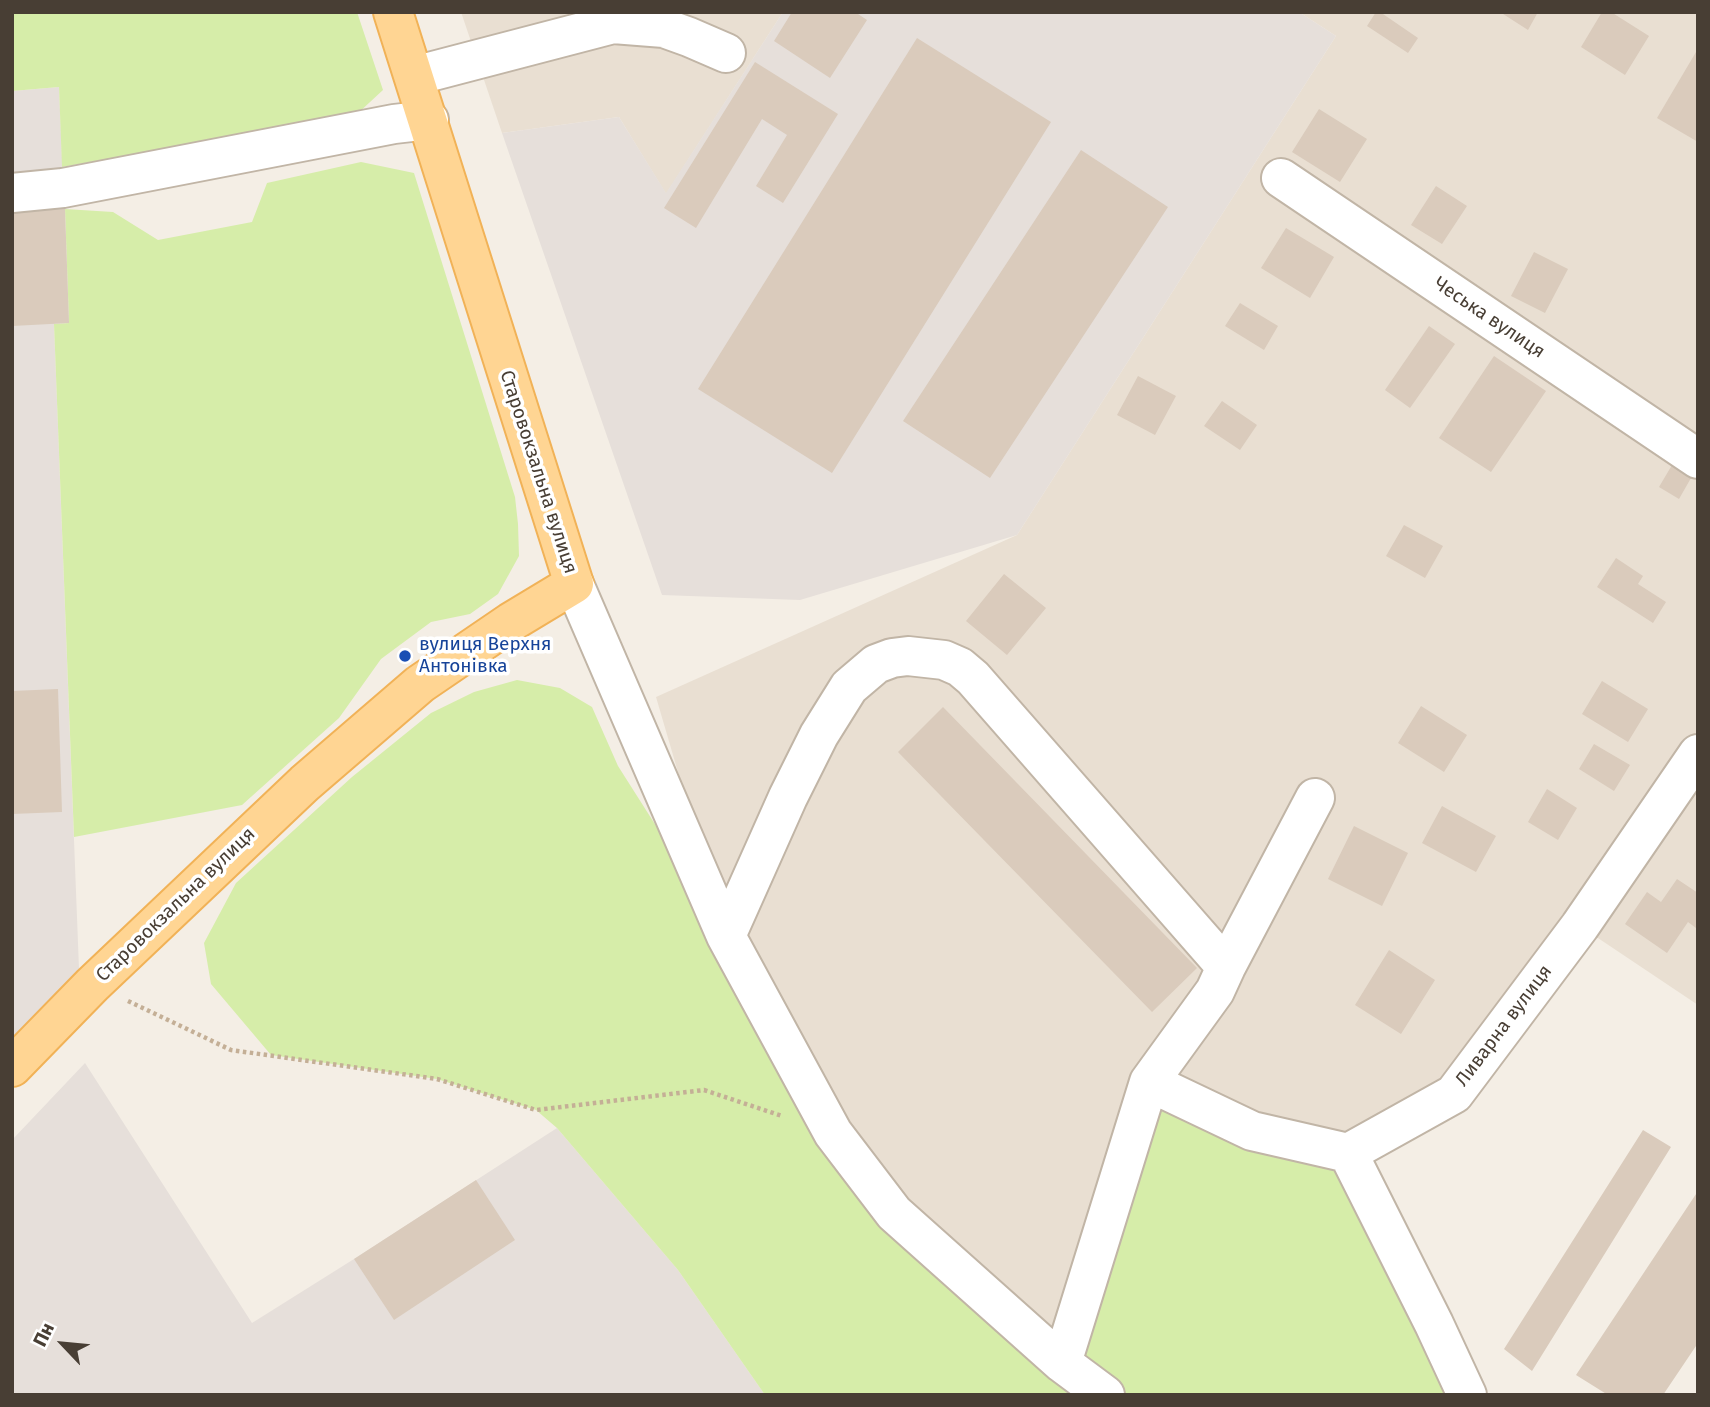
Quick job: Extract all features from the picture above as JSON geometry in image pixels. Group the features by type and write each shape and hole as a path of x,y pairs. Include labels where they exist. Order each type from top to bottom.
{"main road":[{"name":"Старовокзальна вулиця","path":"12,1067 92,985 305,783 420,684 511,621 574,584 393,12"}],"street":[{"path":"414,76 613,24 664,28 726,53"},
{"path":"12,193 63,188 394,124 429,120"},
{"name":"Чеська вулиця","path":"1281,178 1698,458"},
{"path":"574,584 726,936 833,1133 894,1213 1062,1363 1105,1395"},
{"path":"726,936 819,734 849,687 876,664 908,656 944,660 960,667 973,678 1226,967"},
{"name":"Ливарна вулиця","path":"1348,1153 1454,1094 1580,926 1698,754"},
{"path":"1062,1363 1149,1082 1215,991 1315,798"},
{"path":"1149,1082 1252,1131 1348,1153 1467,1395"}],"path":[{"path":"92,985 231,1050 436,1079 536,1110 704,1090 833,1133"}],"shaded area":[{"path":"461,12 783,12 666,194 619,117 502,133"},
{"path":"783,12 1299,12 1336,36 1017,535 800,600 662,595 502,133 619,117 666,193"},
{"path":"1299,12 1698,12 1698,1005 1580,926 1454,1094 1062,1363 894,1213 726,936 656,697 1017,535 1336,36"},
{"path":"59,87 69,323 54,324 79,969 12,1046 12,91"},
{"path":"85,1063 252,1323 557,1128 678,1270 765,1395 12,1395 12,1140"}],"green space":[{"path":"12,12 357,12 383,90 356,115 62,167 59,87 12,91"},
{"path":"361,162 414,173 515,497 519,556 498,594 470,614 431,622 381,659 339,718 242,805 74,837 54,324 69,323 65,209 113,212 158,240 252,222 267,183"},
{"path":"517,680 560,688 592,707 618,766 726,936 833,1133 1062,1363 1149,1082 1348,1153 1467,1395 765,1395 678,1270 557,1128 536,1110 437,1079 271,1055 211,984 204,943 236,883 352,777 431,713 474,692"}],"building":[{"path":"792,12 855,12 867,20 830,78 774,41"},
{"path":"1376,12 1380,12 1418,38 1408,53 1367,26"},
{"path":"1500,12 1538,12 1528,30"},
{"path":"1602,12 1611,12 1649,36 1625,75 1581,47"},
{"path":"917,38 1051,122 832,473 698,389"},
{"path":"1696,52 1698,54 1698,142 1657,118"},
{"path":"755,62 838,114 783,203 756,186 787,135 762,119 696,228 664,208"},
{"path":"1319,109 1367,139 1340,182 1292,152"},
{"path":"1081,150 1168,207 990,478 903,421"},
{"path":"1436,186 1467,206 1442,244 1411,225"},
{"path":"65,209 69,323 12,326 12,211"},
{"path":"1286,228 1334,257 1310,298 1261,268"},
{"path":"1534,252 1568,269 1545,313 1511,296"},
{"path":"1240,303 1278,326 1264,350 1225,326"},
{"path":"1429,326 1455,344 1410,408 1385,390"},
{"path":"1494,356 1546,391 1491,472 1439,438"},
{"path":"1138,376 1176,396 1155,435 1117,415"},
{"path":"1222,401 1257,425 1240,450 1204,426"},
{"path":"1675,460 1695,471 1679,499 1659,487"},
{"path":"1404,525 1443,546 1425,578 1386,556"},
{"path":"1616,558 1643,576 1638,584 1666,602 1653,623 1597,587"},
{"path":"1004,574 1046,608 1007,655 966,621"},
{"path":"1602,681 1648,709 1628,742 1582,714"},
{"path":"58,689 62,812 12,814 12,691"},
{"path":"1421,706 1467,735 1444,772 1398,743"},
{"path":"943,707 1197,968 1152,1012 898,752"},
{"path":"1594,744 1630,765 1614,791 1579,769"},
{"path":"1547,789 1577,808 1558,840 1528,822"},
{"path":"1442,806 1496,836 1476,872 1422,843"},
{"path":"1354,826 1408,853 1382,906 1328,879"},
{"path":"1677,879 1698,893 1698,926 1696,928 1688,922 1667,953 1625,924 1647,892 1661,902"},
{"path":"1389,950 1435,980 1401,1034 1355,1005"},
{"path":"1643,1130 1671,1147 1532,1371 1504,1349"},
{"path":"476,1180 515,1240 394,1320 354,1259"},
{"path":"1698,1191 1698,1343 1663,1395 1608,1395 1576,1375"}],"place":[{"name":"вулиця Верхня Антонівка","path":"405,656"}]}
